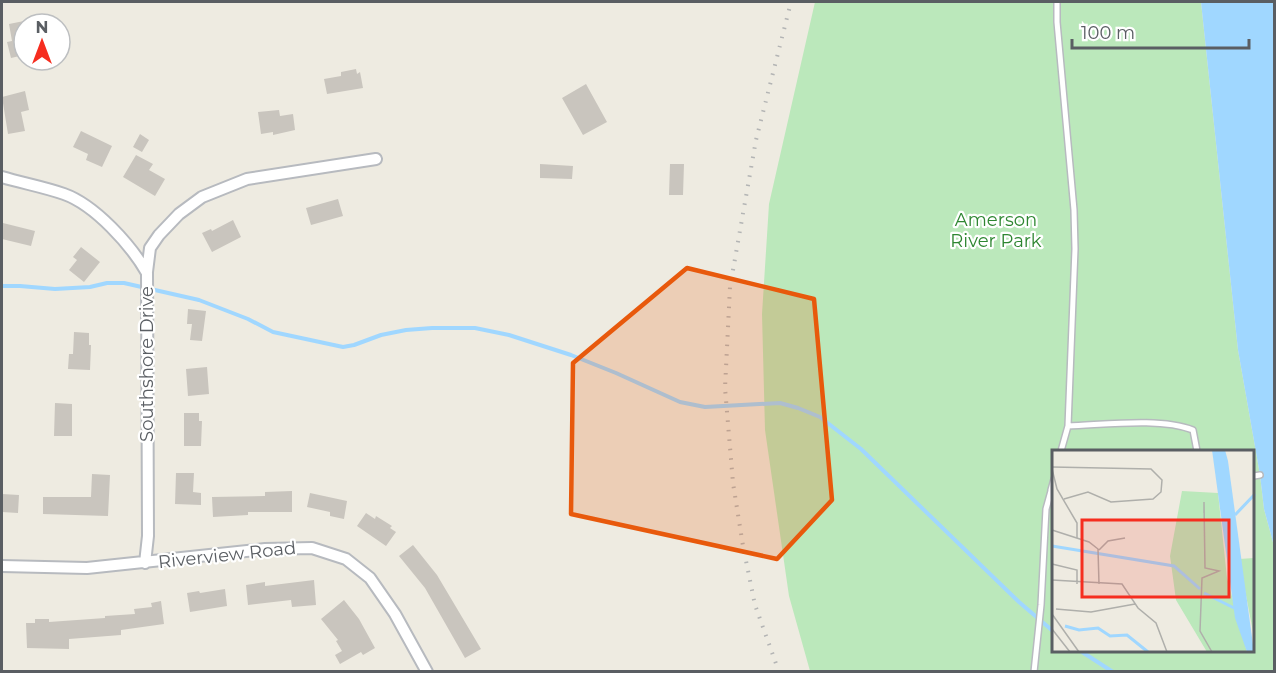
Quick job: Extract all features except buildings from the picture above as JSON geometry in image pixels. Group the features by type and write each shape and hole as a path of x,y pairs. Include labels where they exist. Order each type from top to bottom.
{"street":[{"path":"147,273 150,248 159,235 179,214 202,197 247,179 376,159"},
{"name":"Southshore Drive","path":"2,177 74,199 112,229 137,255 147,273 148,536 145,563"},
{"name":"Riverview Road","path":"2,566 87,568 286,548 312,548 346,559 359,568 381,591 427,672"}],"lane":[{"path":"1057,2 1074,210 1075,249 1068,426 1061,450"},
{"path":"1068,426 1135,423 1184,427 1193,430 1197,450"},
{"path":"1034,672 1041,605 1046,508 1052,490"}],"highlighted area":[{"path":"687,268 814,299 832,500 777,559 571,514 573,363"}],"green space":[{"name":"Amerson River Park","path":"815,2 1201,2 1238,350 1260,475 1264,509 1274,546 1274,671 810,671 789,596 765,430 762,314 769,204"}],"water":[{"path":"1201,2 1274,2 1274,546 1264,509 1238,350"}],"waterway":[{"path":"2,286 55,289 124,283 199,300 248,319 273,332 343,347 406,330 475,328 509,335 571,355 680,402 705,407 780,403 798,408 820,417 861,449 1019,602 1052,630"},
{"path":"1082,652 1113,672"}],"railway":[{"path":"779,672 755,605 743,546 733,483 725,388 730,287 756,140 791,2"}]}
